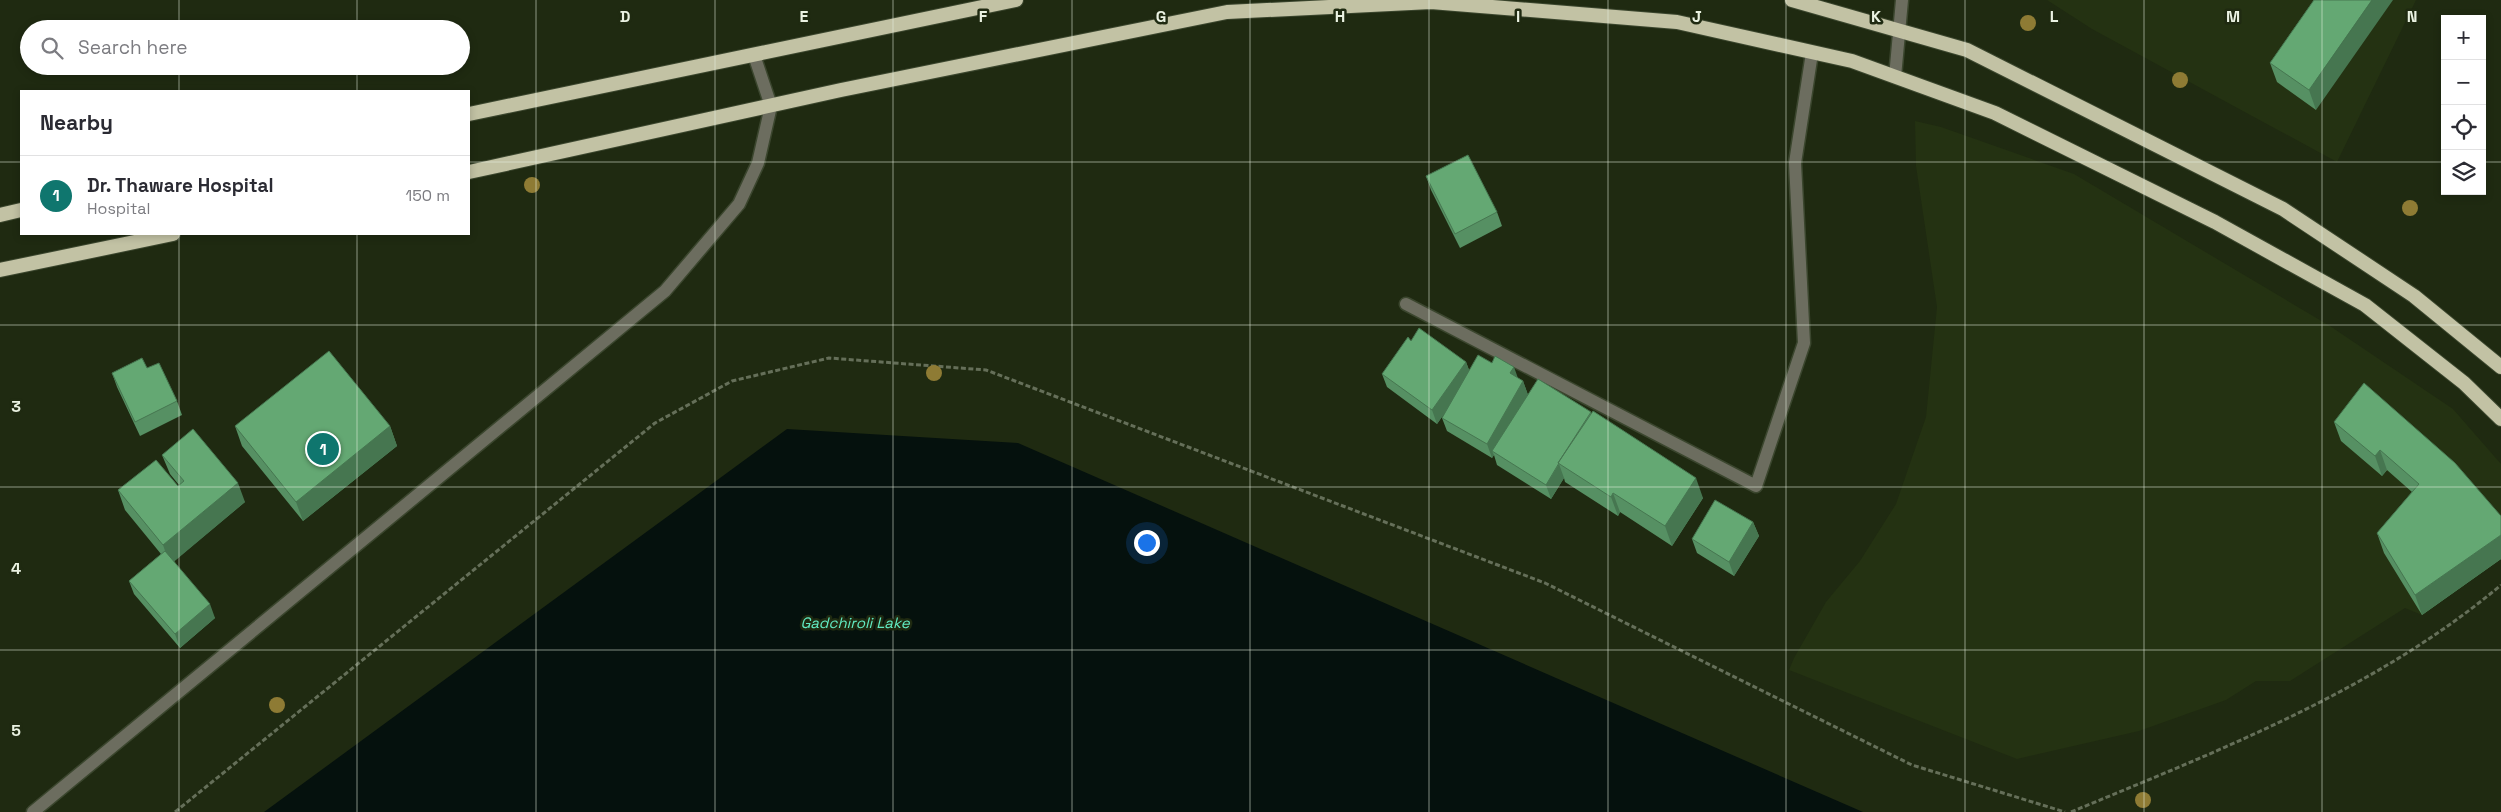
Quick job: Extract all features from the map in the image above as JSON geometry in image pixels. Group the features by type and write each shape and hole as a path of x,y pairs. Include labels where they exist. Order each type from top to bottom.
{"highway":[{"path":"470,114 1016,0"},
{"path":"1792,0 1967,50 2283,209 2414,296 2501,367"},
{"path":"470,172 771,106 1237,12 1431,2 1677,22 1852,61 1995,112 2215,222 2365,305 2464,383 2501,419"},
{"path":"0,215 20,210"},
{"path":"0,270 168,235"}],"street":[{"path":"1895,77 1902,0"},
{"path":"1406,304 1756,486 1804,343 1795,163 1812,52"},
{"path":"33,812 665,291 739,204 758,163 771,106 754,55"}],"path":[{"path":"176,812 655,423 732,381 829,358 986,370 1545,583 1912,765 2066,812"},
{"path":"2071,812 2249,738 2398,659 2501,585"}],"shaded area":[{"path":"2047,0 2416,0 2337,162 2092,29"},
{"path":"1915,121 1941,127 2074,174 2330,326 2453,409 2501,464 2501,559 2422,615 2405,608 2290,681 2256,681 2226,700 2139,731 2017,759 1789,670 1826,602 1860,561 1896,504 1926,417 1937,307 1916,166"}],"water":[{"name":"Gadchiroli Lake","path":"787,429 1018,443 1863,812 264,812"}],"building":[{"path":"2314,0 2372,0 2309,90 2270,63"},
{"path":"1468,155 1497,212 1455,234 1426,176"},
{"path":"1419,328 1466,362 1432,410 1382,374 1408,337 1411,341"},
{"path":"329,351 390,426 296,502 235,426"},
{"path":"1478,355 1492,363 1495,356 1514,367 1510,373 1523,381 1487,444 1442,418"},
{"path":"142,358 147,368 159,363 177,401 135,422 112,373"},
{"path":"1538,379 1591,412 1546,485 1492,451"},
{"path":"2364,383 2455,463 2501,516 2501,535 2415,595 2377,533 2419,484 2380,450 2375,456 2334,422"},
{"path":"1593,411 1696,478 1665,526 1613,493 1611,497 1558,463"},
{"path":"193,429 238,483 163,545 118,490 156,460 178,486 184,481 162,455"},
{"path":"1715,500 1753,522 1729,562 1692,539"},
{"path":"165,551 210,604 175,634 129,581"}],"place":[{"name":"Dr. Thaware Hospital","path":"323,449"}]}
